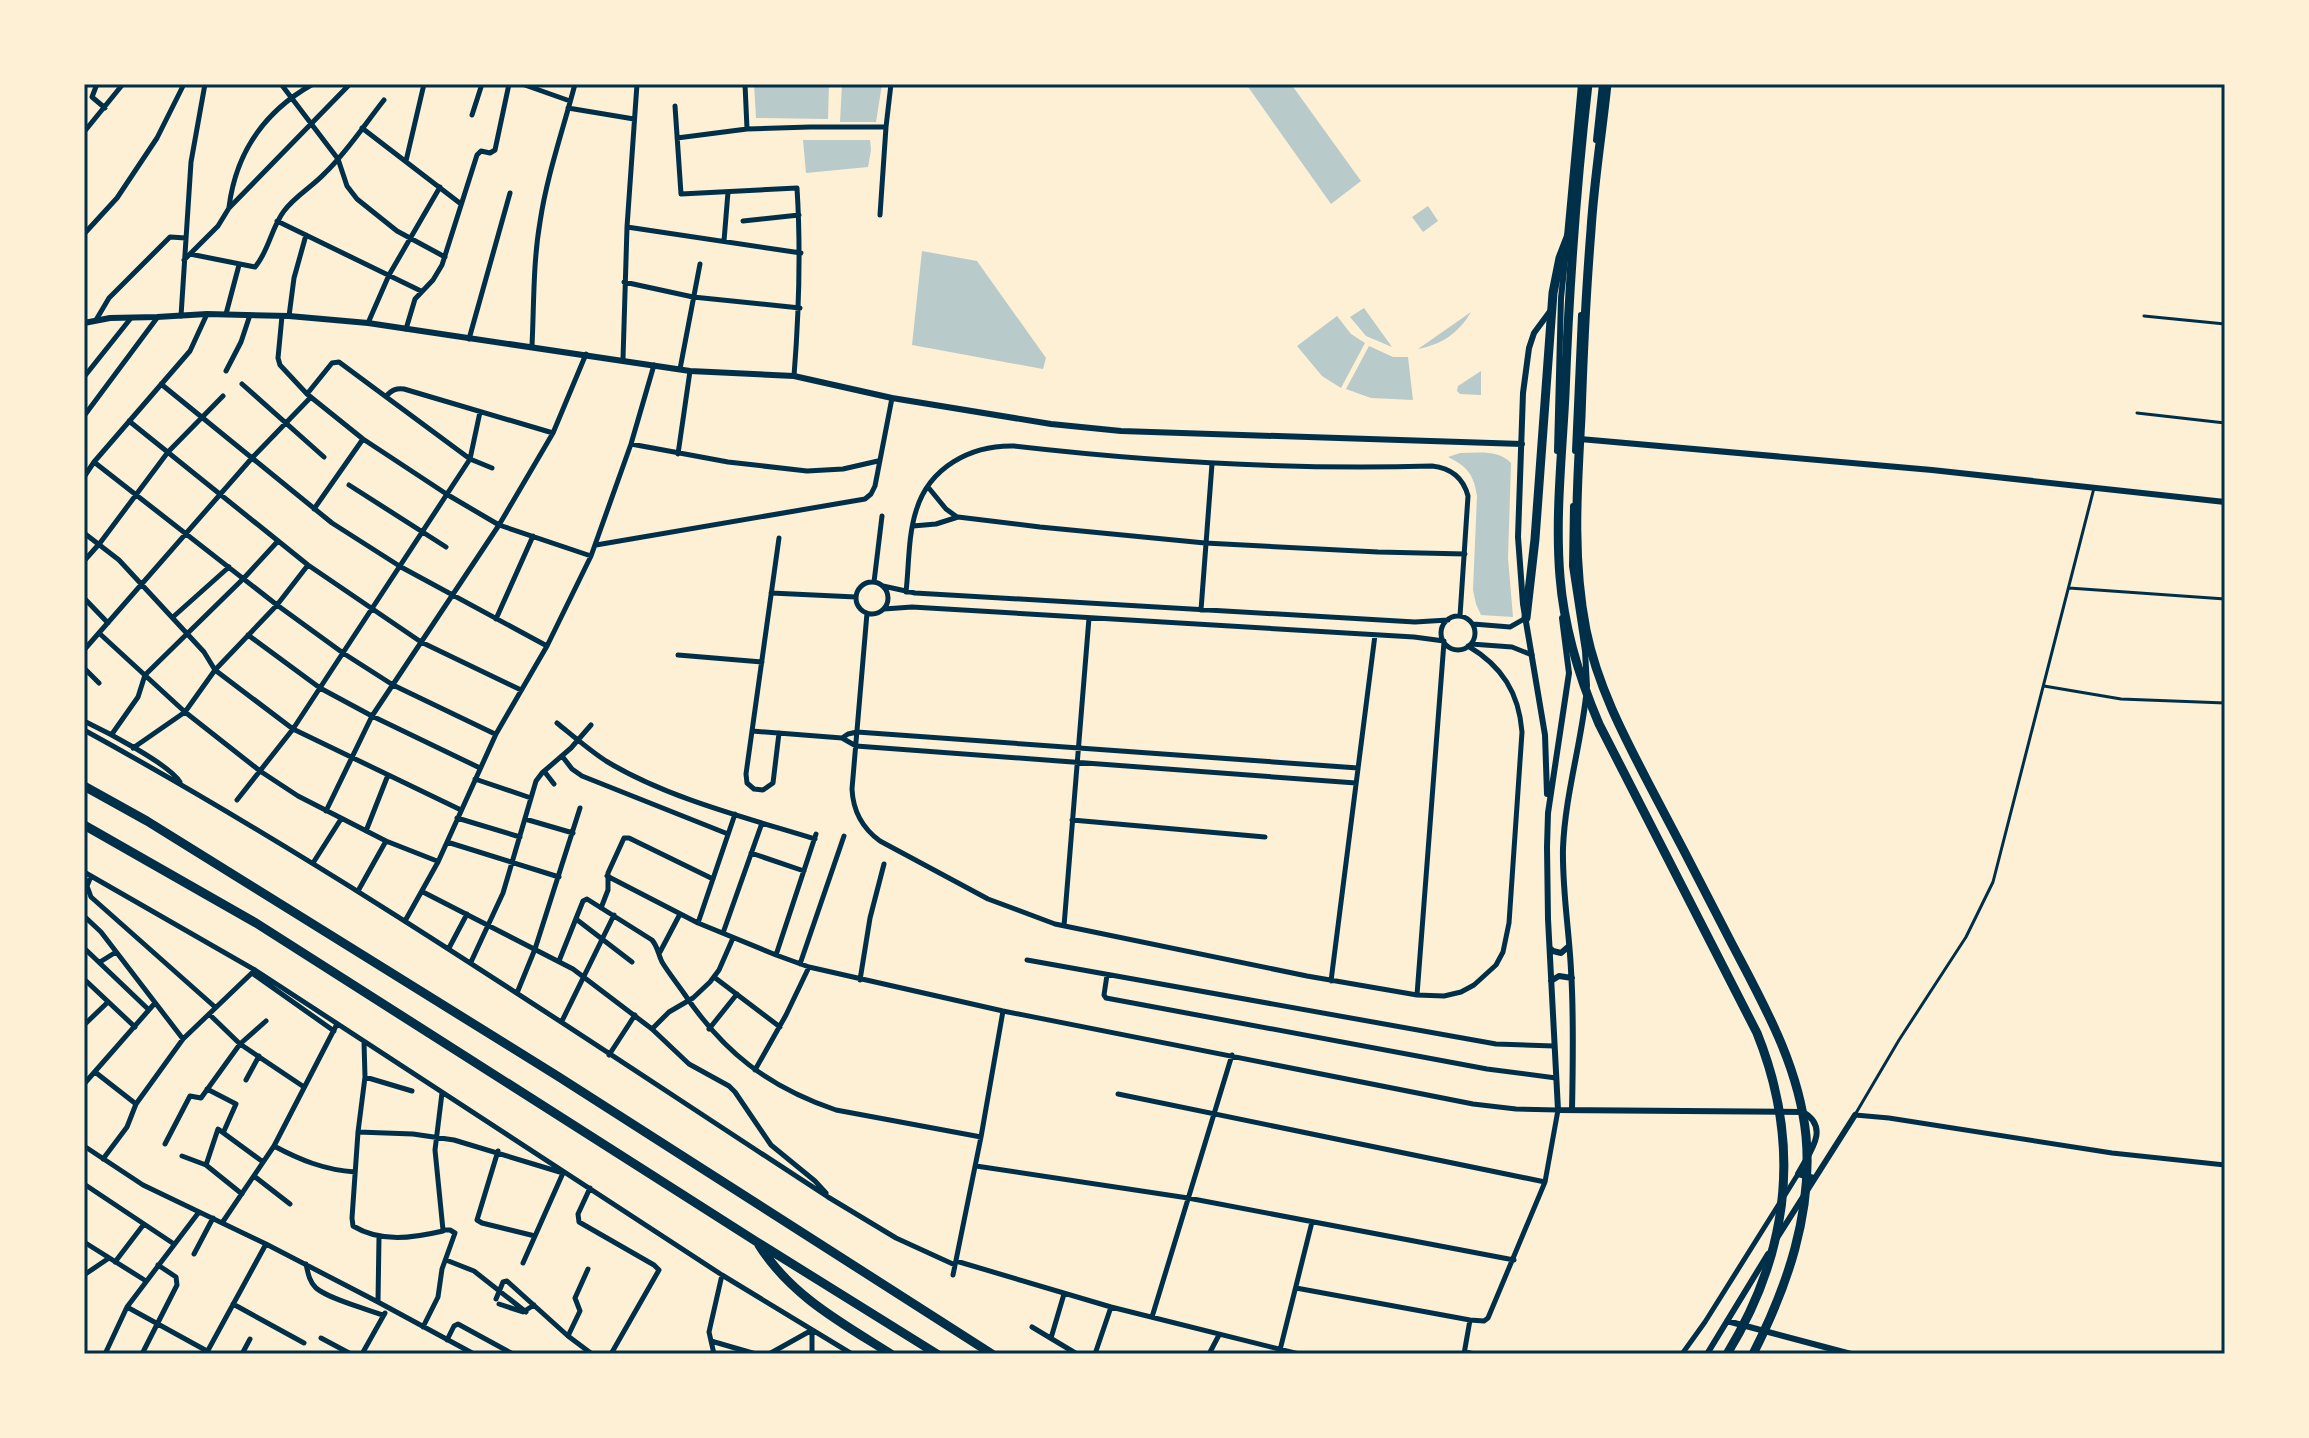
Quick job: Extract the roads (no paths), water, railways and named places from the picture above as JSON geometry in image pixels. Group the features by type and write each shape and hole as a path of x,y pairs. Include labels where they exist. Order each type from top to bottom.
{"highway":[{"path":"1588,84 1573,226 1559,547 1562,592 1570,637 1587,696 1757,1033 1781,1109 1784,1178 1774,1247 1756,1300 1727,1354"},
{"path":"1604,84 1590,240 1576,517 1577,575 1594,662 1615,719 1774,1024 1790,1065 1801,1108 1807,1166 1800,1225 1785,1281 1754,1354"},
{"path":"1526,618 1535,539 1553,293 1560,258 1573,226"},
{"path":"84,786 246,881 992,1354"},
{"path":"84,825 256,923 937,1354"},
{"path":"757,1242 769,1261 800,1293 827,1314 891,1354"}],"street":[{"path":"97,84 92,97 105,108"},
{"path":"84,132 123,84"},
{"path":"84,234 117,198 157,138 184,84"},
{"path":"181,316 191,162 205,84"},
{"path":"281,84 338,159 352,193 378,218 445,257"},
{"path":"229,208 236,172 252,138 290,99 313,84"},
{"path":"406,161 424,84"},
{"path":"472,115 482,84"},
{"path":"406,329 415,299 433,280 445,257 477,155 481,151 490,153 495,150 509,84"},
{"path":"522,84 569,104 635,119"},
{"path":"532,346 540,219 575,84"},
{"path":"623,359 624,282 637,84"},
{"path":"745,84 747,129"},
{"path":"880,215 891,84"},
{"path":"1548,813 1569,673 1555,567 1561,298 1581,84"},
{"path":"1572,1110 1572,978 1563,886 1565,814 1586,700 1587,675 1572,566 1575,438 1578,348 1596,137 1604,84"},
{"path":"184,260 218,226 229,208 348,86"},
{"path":"190,254 252,267 258,264 277,221 294,200 326,173 384,100"},
{"path":"675,106 681,194 797,187 801,253 794,376"},
{"path":"677,138 747,129 886,127"},
{"path":"362,128 461,204"},
{"path":"1576,135 1596,137"},
{"path":"368,323 389,275 440,187"},
{"path":"724,241 728,192"},
{"path":"469,339 510,193"},
{"path":"743,221 799,215"},
{"path":"277,221 421,291"},
{"path":"627,227 801,253"},
{"path":"306,235 278,361 309,395 363,439 448,495 499,525 591,556"},
{"path":"96,320 109,298 170,237 186,238"},
{"path":"680,369 700,264"},
{"path":"226,314 239,265"},
{"path":"624,282 693,297 800,308"},
{"path":"1296,1288 1484,1321 1514,1260 1545,1182 1558,1110 1546,883 1548,813 1545,735 1519,559 1523,393 1529,348 1534,333 1561,298"},
{"path":"84,323 207,314 286,316 368,323 690,371 794,376 892,398 1051,424 1121,431 1522,444"},
{"path":"84,477 190,351 207,314"},
{"path":"226,371 250,315"},
{"path":"84,416 157,317"},
{"path":"84,377 131,318"},
{"path":"326,811 372,716 499,525 553,433 586,354"},
{"path":"84,650 285,424 335,361 470,459 492,468"},
{"path":"405,921 438,862 496,734 547,646 591,556 631,444 654,364"},
{"path":"678,454 690,371"},
{"path":"161,384 332,523 401,567 547,646"},
{"path":"242,384 324,457"},
{"path":"386,396 398,388 404,389 553,433"},
{"path":"84,561 168,452 223,396"},
{"path":"595,546 865,499 875,486 892,398"},
{"path":"237,800 293,729 448,495 470,459 480,412"},
{"path":"129,421 308,565 372,609 421,642 521,690"},
{"path":"1575,438 1932,470 2225,502"},
{"path":"314,509 363,439"},
{"path":"631,444 678,454 807,471 843,469 879,461"},
{"path":"906,592 913,526 919,501 928,486 958,459 979,449 1002,446 1212,464 1445,468 1461,479 1468,496 1460,616"},
{"path":"94,462 343,653 393,685 496,734"},
{"path":"1207,625 1204,610 1205,543 1212,464"},
{"path":"349,485 446,547"},
{"path":"928,486 946,509 958,517"},
{"path":"874,582 882,516"},
{"path":"913,526 936,524 958,517 1205,543 1465,554"},
{"path":"84,533 100,543 143,584 204,652 215,670 293,729 461,811"},
{"path":"496,619 533,536"},
{"path":"779,538 746,779 750,787 763,790 771,787 775,779 779,733"},
{"path":"112,734 138,697 145,675 278,541"},
{"path":"133,748 185,712 215,670 277,605 308,565"},
{"path":"173,618 229,567"},
{"path":"1526,618 1510,627 1473,624 1460,616 1415,622 906,592 874,582 860,587 856,597 860,609 876,614 884,609 912,607 1375,635 1444,642 1458,649 1470,645 1512,647 1532,655"},
{"path":"883,586 888,600 884,609"},
{"path":"771,593 856,597"},
{"path":"84,598 108,623"},
{"path":"1191,624 1192,609"},
{"path":"867,613 853,799 858,817 873,836 988,899 1064,926 1331,981 1417,995 1444,996 1474,985 1496,965 1507,938 1521,717 1518,703 1504,676 1470,645"},
{"path":"1064,926 1089,618"},
{"path":"1417,995 1444,642 1442,630 1448,620"},
{"path":"1470,645 1475,634 1473,624"},
{"path":"99,633 185,712 260,771 341,819 438,862"},
{"path":"248,635 320,688 480,768"},
{"path":"1331,981 1375,635"},
{"path":"678,655 762,662"},
{"path":"84,668 99,683"},
{"path":"84,721 112,734 173,772 180,783"},
{"path":"557,723 608,761 642,779 735,814 816,837 776,955"},
{"path":"471,962 503,893 536,781 591,725"},
{"path":"84,730 180,783 358,891 828,1197 896,1238 956,1263 1280,1352 1299,1354"},
{"path":"752,731 842,738 856,746 1356,783"},
{"path":"842,738 857,732 1358,768"},
{"path":"562,756 582,776 728,834"},
{"path":"544,771 554,784"},
{"path":"366,831 388,775"},
{"path":"475,779 531,798"},
{"path":"517,993 535,949 580,808"},
{"path":"698,923 735,814"},
{"path":"457,818 520,837"},
{"path":"313,863 341,819"},
{"path":"525,819 573,833"},
{"path":"1072,820 1265,837"},
{"path":"723,933 762,823"},
{"path":"800,964 844,836"},
{"path":"601,908 608,890 607,876 624,838 713,879"},
{"path":"358,891 386,841"},
{"path":"447,842 559,877"},
{"path":"751,853 804,871"},
{"path":"860,980 870,918 884,864"},
{"path":"84,872 337,1024 722,1275 852,1354"},
{"path":"91,876 87,886 91,897 215,1007"},
{"path":"607,876 698,923 809,967 1003,1011 1473,1104 1516,1109 1803,1112 1814,1121 1817,1135 1798,1174 1682,1354"},
{"path":"423,892 584,975 652,1029 689,1064 729,1086 771,1145 815,1181 828,1197"},
{"path":"559,961 585,899 652,940 664,964 709,1029 755,1070 794,1094 836,1110 981,1137"},
{"path":"449,948 467,914"},
{"path":"659,953 680,914"},
{"path":"562,1021 614,915"},
{"path":"84,916 101,932 183,1039"},
{"path":"576,919 632,962"},
{"path":"652,1029 714,977 733,938"},
{"path":"1550,948 1561,953 1568,949 1569,944"},
{"path":"84,948 149,1010"},
{"path":"99,963 116,952"},
{"path":"1027,960 1496,1044 1554,1046"},
{"path":"755,1070 809,967"},
{"path":"103,1159 127,1127 136,1104 183,1039 253,972"},
{"path":"253,972 334,1031"},
{"path":"1107,975 1106,998 1487,1069 1556,1078"},
{"path":"1551,981 1563,975 1572,978"},
{"path":"714,977 780,1027"},
{"path":"84,979 135,1027"},
{"path":"709,1029 737,994"},
{"path":"84,1025 108,1002"},
{"path":"84,1084 155,1003"},
{"path":"953,1275 1003,1011"},
{"path":"209,1014 240,1044 304,1087"},
{"path":"609,1055 635,1015"},
{"path":"165,1144 190,1096 200,1099 240,1044 266,1021"},
{"path":"222,1223 274,1146 337,1024"},
{"path":"364,1041 365,1077 352,1223 356,1228 379,1237 405,1237 450,1230 455,1233 438,1297 423,1327"},
{"path":"1152,1317 1232,1055"},
{"path":"246,1080 259,1056"},
{"path":"95,1072 136,1104"},
{"path":"365,1077 412,1091"},
{"path":"207,1089 236,1105 224,1131"},
{"path":"442,1093 435,1163 443,1231"},
{"path":"1118,1094 1545,1182"},
{"path":"1707,1354 1855,1115 2139,1157 2225,1165"},
{"path":"206,1165 217,1130 220,1129 263,1162"},
{"path":"358,1132 436,1136 498,1151 563,1173"},
{"path":"84,1146 143,1185 306,1264 470,1353"},
{"path":"274,1146 310,1163 355,1172"},
{"path":"498,1151 477,1220 535,1236"},
{"path":"182,1156 206,1165 242,1194"},
{"path":"976,1166 1188,1198 1514,1260"},
{"path":"523,1263 563,1173"},
{"path":"1798,1174 1814,1178"},
{"path":"254,1176 290,1204"},
{"path":"84,1184 174,1244"},
{"path":"590,1188 578,1214 579,1222 659,1270 611,1354"},
{"path":"105,1354 127,1307 199,1212"},
{"path":"194,1254 213,1218"},
{"path":"1280,1352 1312,1222"},
{"path":"84,1275 112,1260 144,1224"},
{"path":"378,1302 379,1237"},
{"path":"84,1242 146,1281"},
{"path":"127,1307 206,1353 266,1244"},
{"path":"446,1260 474,1271 526,1312"},
{"path":"306,1264 308,1276 315,1287 383,1315"},
{"path":"142,1354 177,1285 176,1277 158,1265"},
{"path":"568,1336 580,1309 575,1298 588,1269"},
{"path":"714,1354 709,1332 722,1275"},
{"path":"526,1312 498,1302 498,1290 503,1282 507,1281 592,1354"},
{"path":"1051,1338 1064,1294"},
{"path":"233,1304 304,1343"},
{"path":"526,1312 534,1305"},
{"path":"1095,1354 1111,1307"},
{"path":"362,1354 388,1308"},
{"path":"1470,1320 1464,1353 1475,1354"},
{"path":"1727,1321 1851,1354"},
{"path":"447,1340 458,1324 513,1354"},
{"path":"1032,1327 1077,1354"},
{"path":"769,1354 812,1330"},
{"path":"812,1330 812,1354"},
{"path":"1754,1354 1769,1332"},
{"path":"1209,1354 1219,1335"},
{"path":"321,1338 351,1354"},
{"path":"242,1354 250,1339"},
{"path":"710,1341 756,1354"}],"lane":[{"path":"2144,316 2225,324"},
{"path":"2137,413 2225,423"},
{"path":"1855,1115 1966,937 1987,896 2003,849 2094,488"},
{"path":"2069,588 2225,599"},
{"path":"2044,686 2121,699 2225,703"}]}
